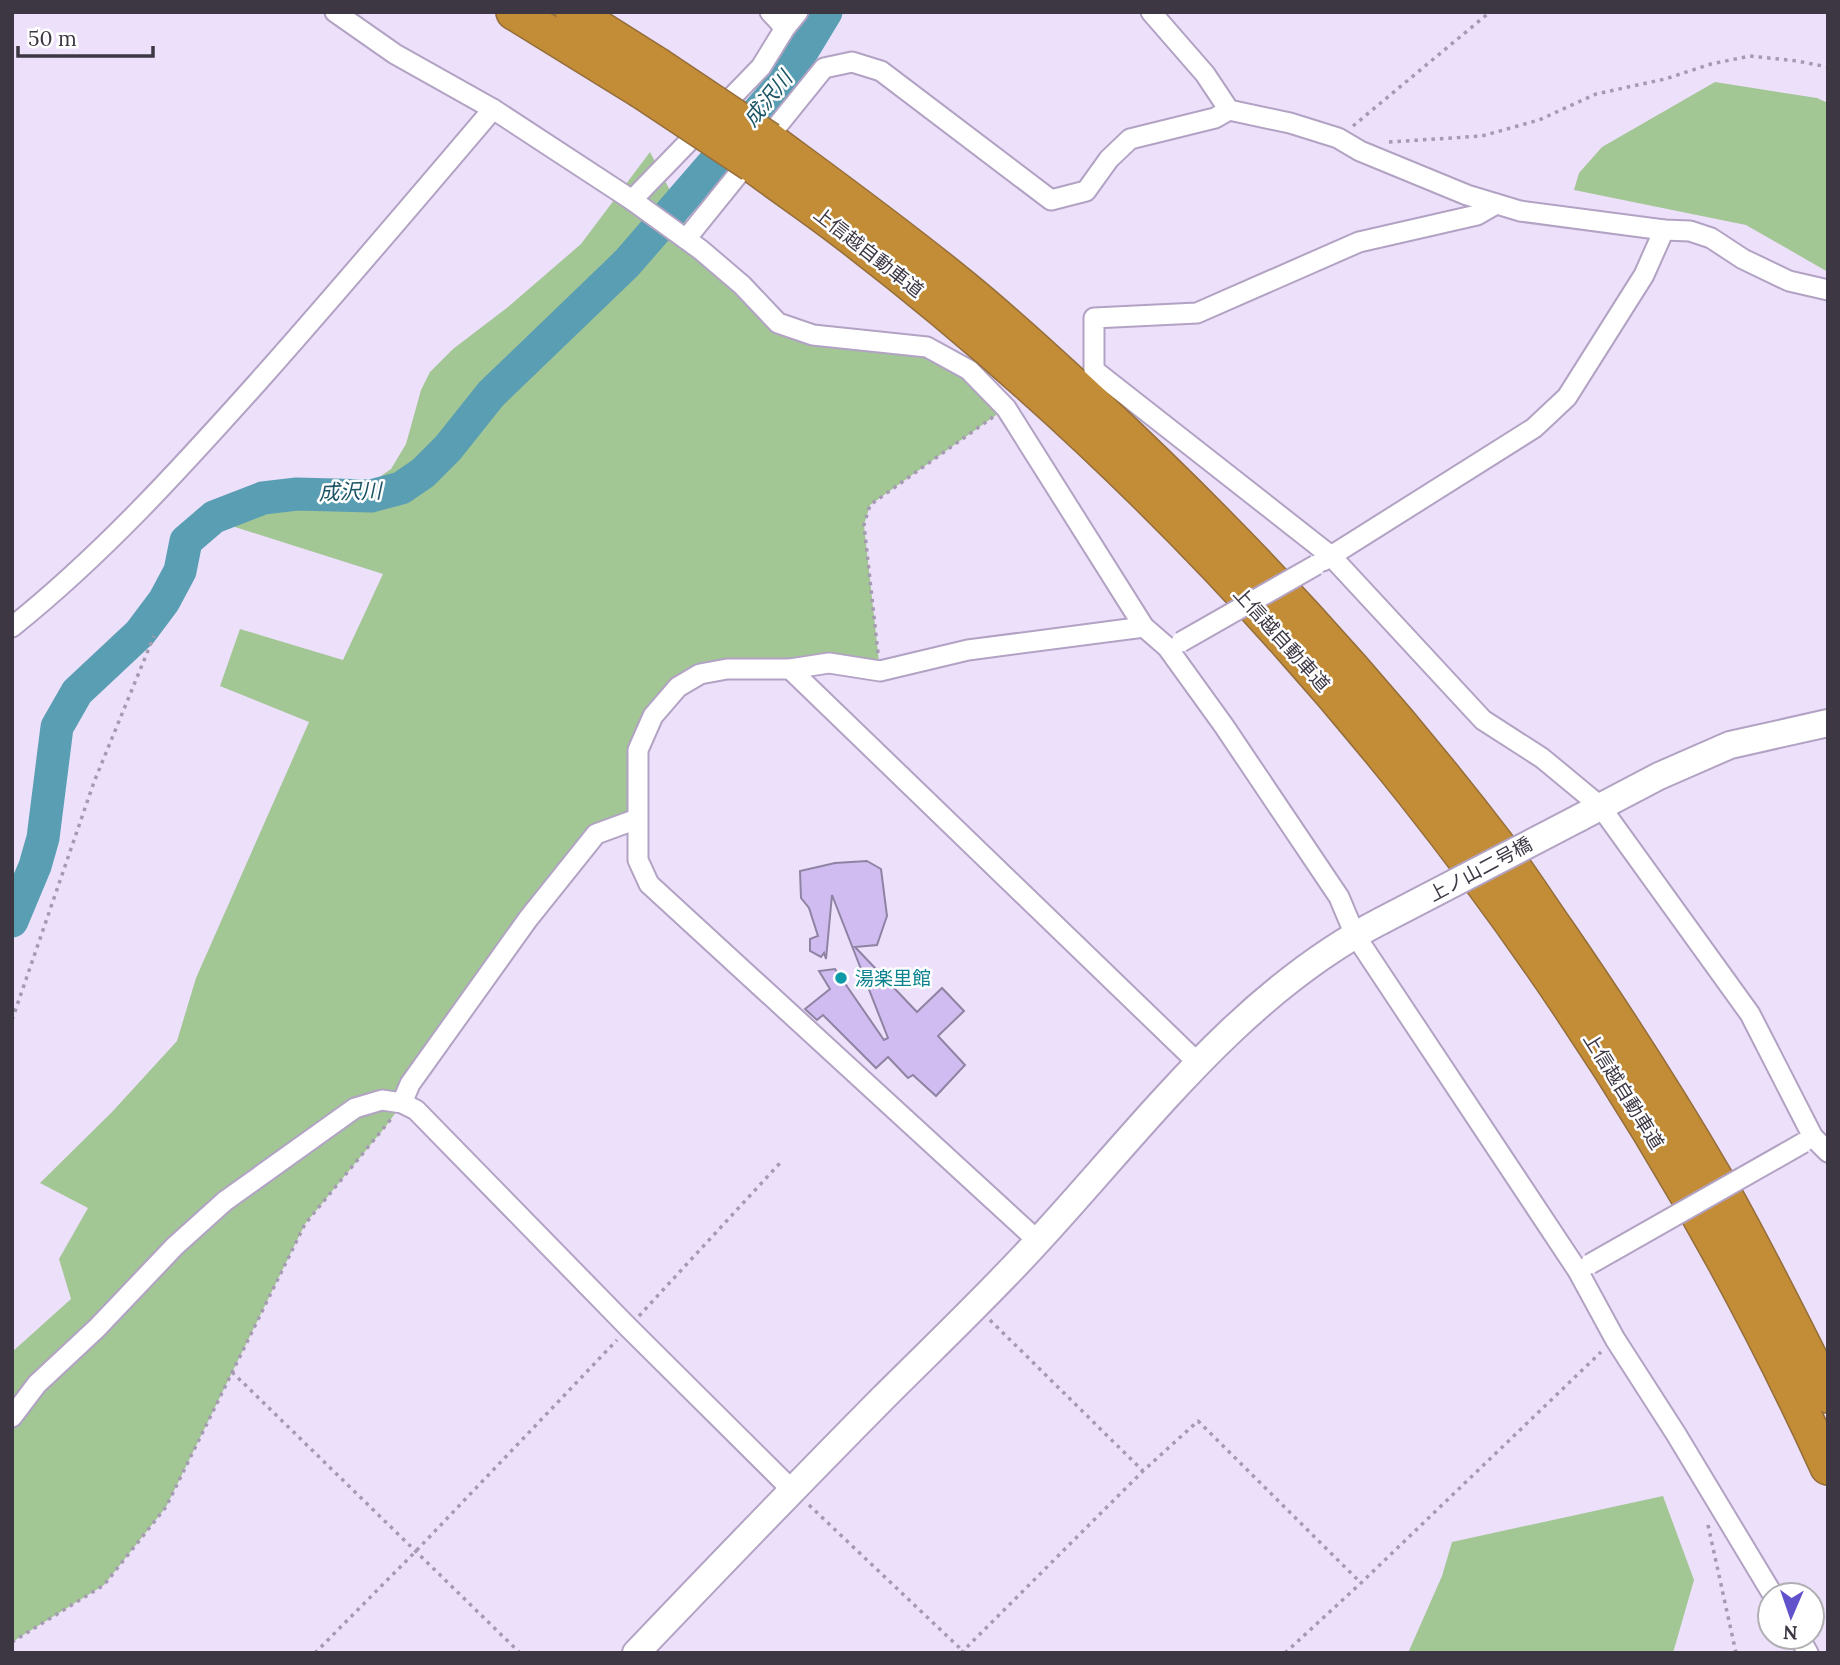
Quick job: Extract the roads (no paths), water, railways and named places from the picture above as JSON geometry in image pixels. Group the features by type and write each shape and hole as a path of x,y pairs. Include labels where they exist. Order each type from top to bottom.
{"highway":[{"name":"上信越自動車道","path":"514,12 648,77"},
{"name":"上信越自動車道","path":"573,12 648,77 760,152 866,211 962,287 1142,449 1247,554 1325,638 1422,750 1499,849 1580,964 1717,1181 1828,1395"},
{"name":"上信越自動車道","path":"760,152 849,234 1034,390 1130,479 1225,576 1316,676 1400,776 1485,885 1555,983 1627,1093 1689,1197 1751,1310 1828,1467"}],"street":[{"path":"335,12 395,54 493,109 632,200 686,239 742,285 778,323 813,335 927,347 969,370 1006,408 1143,627 1174,644 1224,726 1339,897 1355,935 1584,1267 1615,1339 1765,1581"},
{"path":"770,12 785,28"},
{"path":"632,200 761,67 798,12"},
{"path":"1151,12 1205,74 1229,110"},
{"path":"686,239 824,68 852,62 881,71 1051,200 1086,191 1109,159 1130,139 1215,118 1229,110 1290,123 1338,138 1360,151 1467,195 1520,211 1690,231 1711,238 1743,259 1789,281 1828,290"},
{"path":"12,627 39,606 166,486 357,270 493,109"},
{"path":"1496,204 1477,215 1359,242 1197,313 1094,318 1094,370 1324,561 1483,720 1542,758 1590,812 1749,1014 1814,1137 1828,1152"},
{"path":"1174,644 1324,561 1534,428 1567,397 1644,275 1664,230"},
{"path":"1038,1241 649,884 638,860 638,750 653,716 678,687 700,674 727,669 790,669 829,663 880,671 968,650 1143,627"},
{"path":"790,669 1198,1063"},
{"name":"上ノ山二号橋","path":"636,1653 792,1490 1038,1241 1198,1063 1270,996 1355,935 1658,776 1730,745 1828,723"},
{"path":"402,1103 410,1084 528,919 596,834 637,819"},
{"path":"12,1417 37,1384 97,1328 175,1246 225,1201 355,1108 382,1100 402,1103 416,1110 792,1490"},
{"path":"1584,1267 1814,1137"}],"waterway":[{"name":"成沢川","path":"12,921 35,866 43,838 57,727 77,692 140,633 164,601 180,571 186,541 214,517 263,498 297,494 371,496 401,488 423,473 448,448 491,394 627,263 783,83 826,12"}],"place":[{"name":"湯楽里館","path":"841,978"}]}
